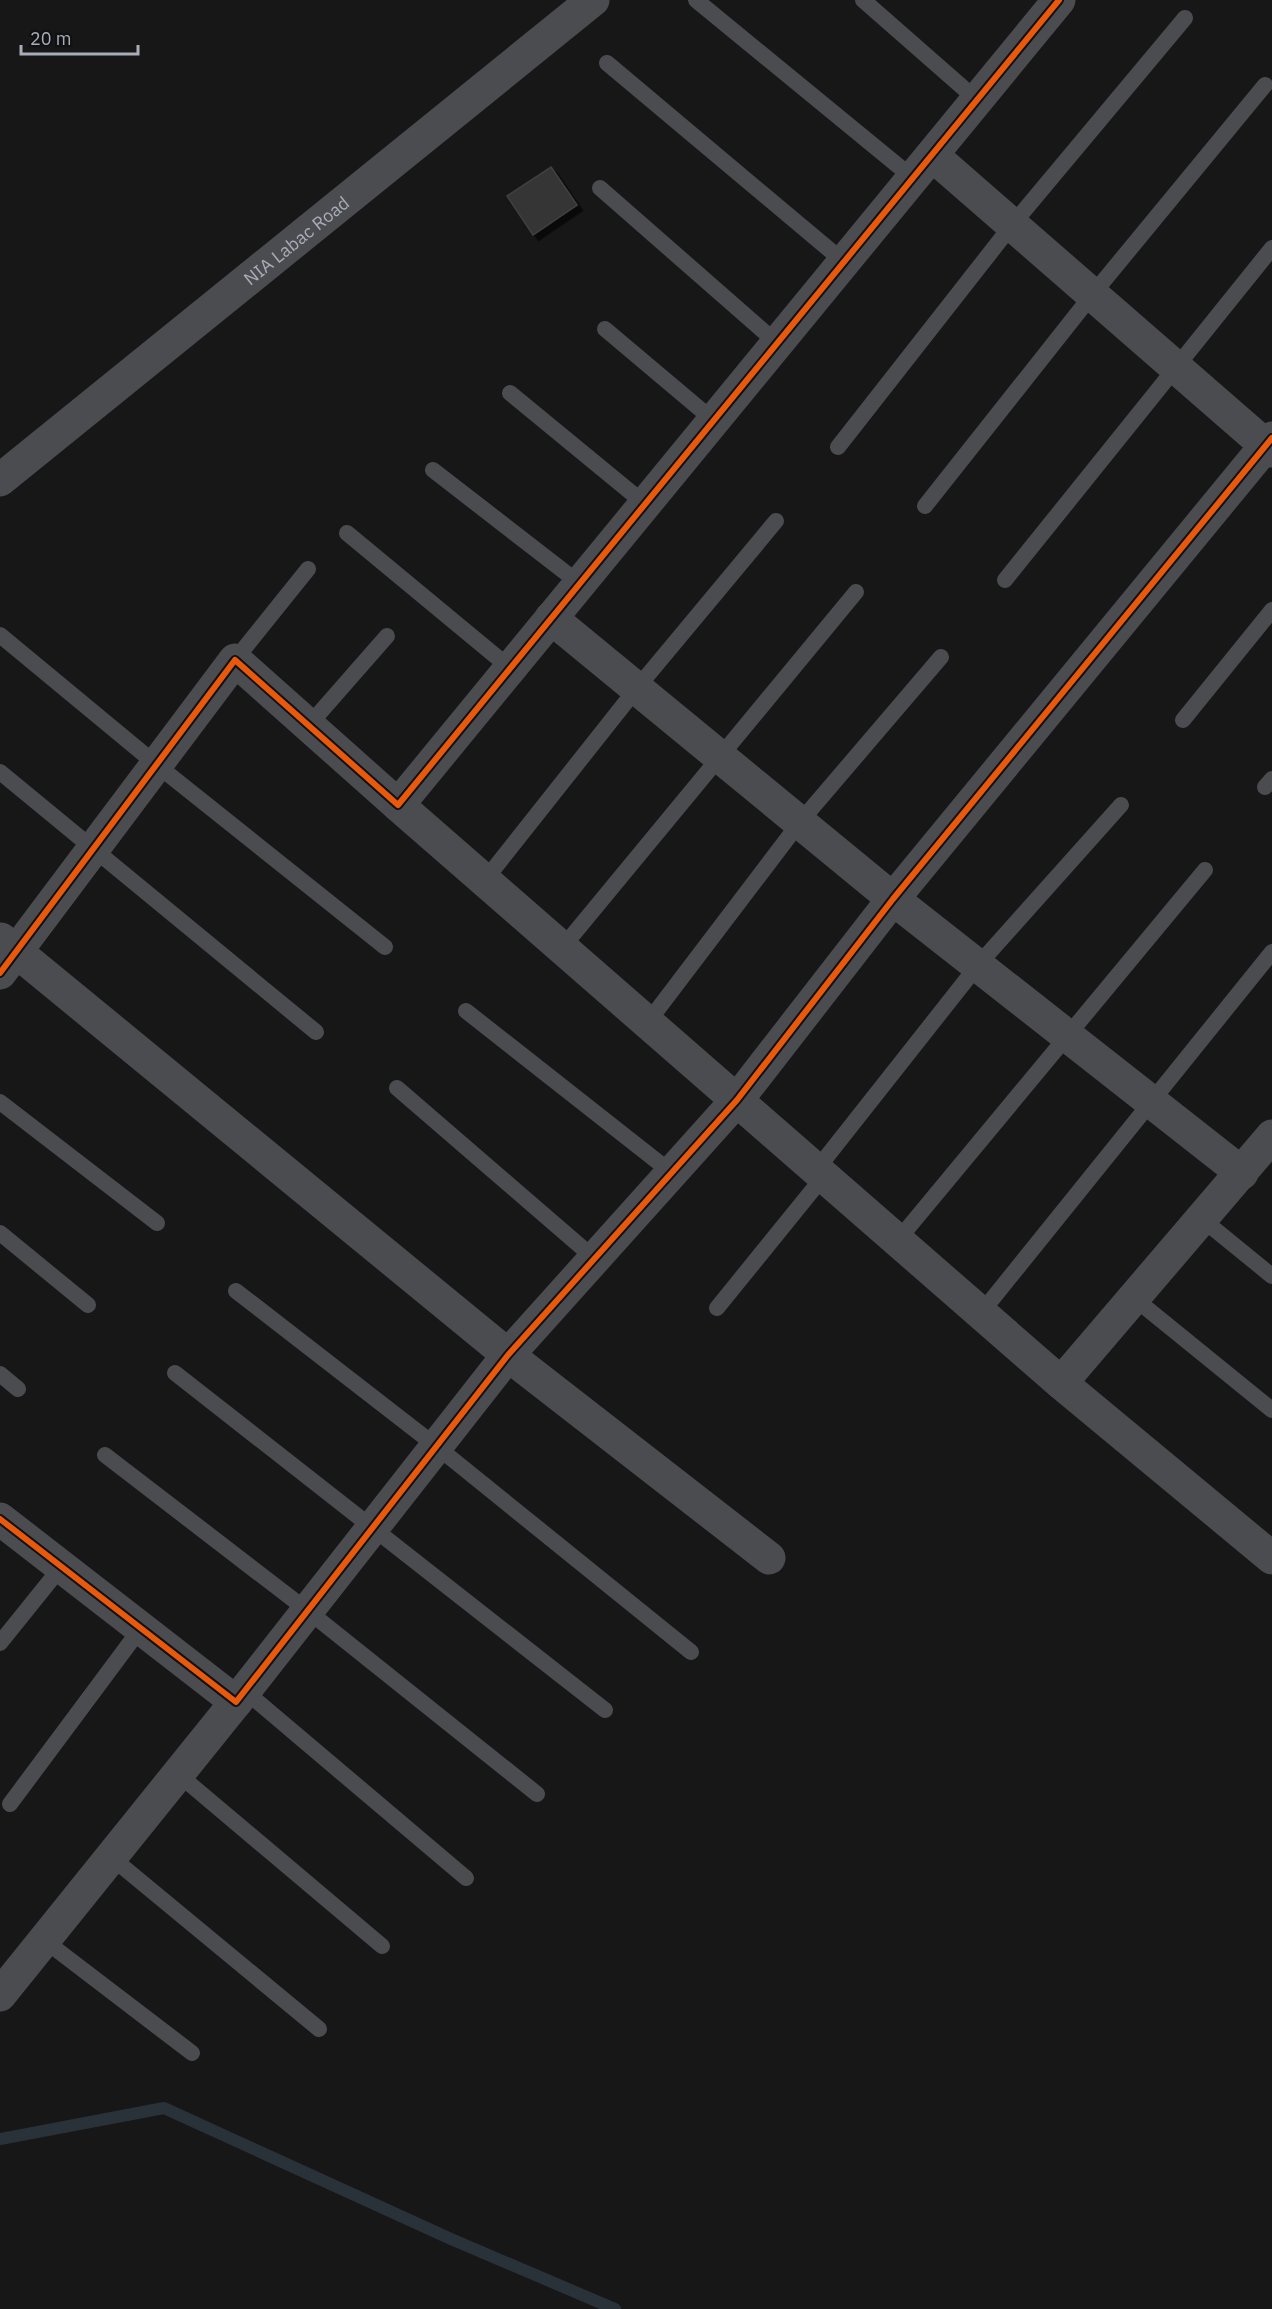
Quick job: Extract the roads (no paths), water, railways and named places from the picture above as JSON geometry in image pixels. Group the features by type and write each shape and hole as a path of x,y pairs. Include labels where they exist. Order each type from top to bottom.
{"street":[{"name":"NIA Labac Road","path":"0,480 593,0"},
{"path":"398,805 977,100 1047,4"},
{"path":"0,1995 241,1696 508,1355 737,1100 893,899 1270,445 1175,368 1012,225 922,167"},
{"path":"551,618 893,899 1242,1173"},
{"path":"769,1558 508,1355 6,955 95,849 235,660 1061,1383 1272,1558"},
{"path":"1061,1383 1272,1138"},
{"path":"0,1519 141,1628 241,1696"}],"lane":[{"path":"696,0 922,167"},
{"path":"863,0 977,100"},
{"path":"838,447 1012,225 1185,18"},
{"path":"607,63 844,262"},
{"path":"925,506 1092,295 1265,85"},
{"path":"600,188 777,343"},
{"path":"1005,580 1272,248"},
{"path":"605,329 713,420"},
{"path":"510,393 645,504"},
{"path":"433,470 579,583"},
{"path":"485,880 637,688 777,521"},
{"path":"347,533 510,668"},
{"path":"235,660 308,570"},
{"path":"562,948 856,592"},
{"path":"1183,720 1272,610"},
{"path":"0,635 157,765 385,947"},
{"path":"309,725 387,636"},
{"path":"648,1022 800,822 941,657"},
{"path":"0,772 316,1032"},
{"path":"717,1308 978,965 1121,805"},
{"path":"898,1240 1205,870"},
{"path":"981,1313 1272,952"},
{"path":"466,1011 672,1173"},
{"path":"397,1088 594,1258"},
{"path":"0,1102 157,1223"},
{"path":"1202,1219 1272,1276"},
{"path":"0,1233 88,1305"},
{"path":"236,1291 436,1446 691,1652"},
{"path":"1134,1298 1272,1410"},
{"path":"175,1373 605,1710"},
{"path":"0,1374 18,1389"},
{"path":"105,1455 308,1611 537,1794"},
{"path":"0,1643 62,1566"},
{"path":"10,1804 141,1628"},
{"path":"241,1696 466,1878"},
{"path":"178,1774 382,1946"},
{"path":"111,1857 320,2029"},
{"path":"44,1940 192,2053"}],"waterway":[{"path":"0,2139 164,2108 451,2239 615,2309"}]}
